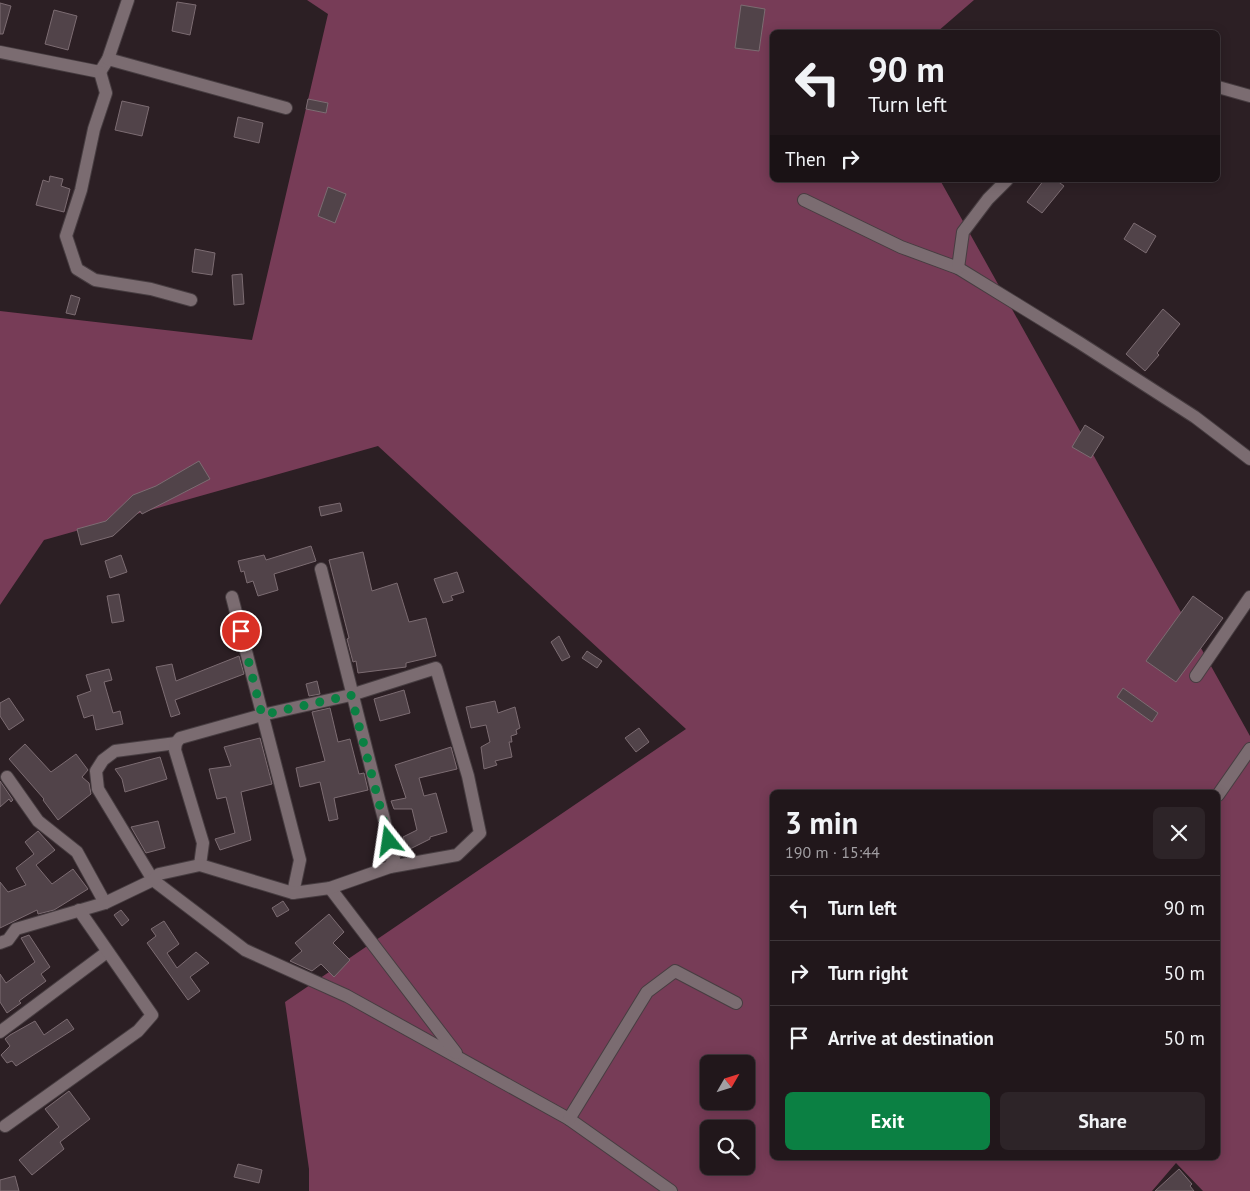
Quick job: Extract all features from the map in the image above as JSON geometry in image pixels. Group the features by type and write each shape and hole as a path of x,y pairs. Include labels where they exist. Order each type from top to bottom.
{"street":[{"path":"128,0 108,59 100,72 106,93 94,129 81,190 66,236 77,269 95,280 151,289 191,300"},
{"path":"0,52 100,72"},
{"path":"108,59 286,108"},
{"path":"1220,88 1250,96"},
{"path":"958,268 963,232 988,199 1005,182"},
{"path":"804,200 901,247 958,268 1080,342 1187,412 1250,459"},
{"path":"321,569 351,695 394,860 390,867"},
{"path":"232,597 300,860 293,893"},
{"path":"1196,676 1250,597"},
{"path":"0,943 8,940 16,929 105,903 152,880 159,874 200,865 293,893 330,888 390,867 457,855 480,834 468,776 436,668 351,695 188,734 176,743 114,751 103,760 96,770 98,789 152,880 245,950 347,996 569,1119 671,1191"},
{"path":"176,743 175,750 204,843 200,865"},
{"path":"1220,792 1250,749"},
{"path":"7,777 38,821 77,852 105,903"},
{"path":"330,888 459,1058"},
{"path":"5,1126 138,1031 152,1015 79,910"},
{"path":"0,1032 107,952"},
{"path":"569,1119 647,992 675,971 736,1003"}],"shaded area":[{"path":"307,0 974,0 939,30 770,30 770,182 941,182 1250,736 1250,1191 1203,1191 1176,1163 1152,1191 309,1191 309,1169 285,1002 686,729 378,446 44,540 0,605 0,311 252,340 328,14"}],"building":[{"path":"177,2 196,5 190,35 172,31"},
{"path":"0,3 11,6 3,34 0,34"},
{"path":"741,5 765,9 759,51 735,48"},
{"path":"54,10 77,16 68,50 45,44"},
{"path":"308,99 328,103 326,113 306,109"},
{"path":"122,101 149,107 142,136 115,130"},
{"path":"238,117 263,123 259,143 234,137"},
{"path":"50,176 63,179 61,186 70,189 64,212 36,205 43,180 49,182"},
{"path":"1042,182 1059,182 1064,186 1042,213 1027,202"},
{"path":"328,187 346,194 335,223 318,216"},
{"path":"1134,223 1156,236 1146,253 1124,239"},
{"path":"195,249 215,253 212,275 192,272"},
{"path":"242,274 244,304 234,305 232,275"},
{"path":"71,295 80,298 75,315 66,313"},
{"path":"1163,309 1180,324 1157,353 1159,355 1145,371 1126,354"},
{"path":"1085,425 1104,437 1091,458 1072,447"},
{"path":"199,461 210,479 142,514 140,511 113,536 81,545 77,529 106,521 133,495 156,486"},
{"path":"340,503 342,511 321,516 319,507"},
{"path":"311,546 316,561 274,574 278,590 258,596 253,581 247,583 244,571 241,572 238,561 264,555 266,560"},
{"path":"363,552 372,591 397,583 409,622 426,618 436,656 406,663 406,667 358,673 356,661 353,662 347,639 349,638 329,560"},
{"path":"121,555 127,572 110,578 105,561"},
{"path":"457,572 464,592 451,596 453,600 443,603 434,579"},
{"path":"119,594 124,621 112,623 107,596"},
{"path":"1193,596 1223,618 1176,682 1146,661"},
{"path":"559,636 570,657 562,661 551,642"},
{"path":"587,651 602,661 597,668 582,658"},
{"path":"239,656 244,674 175,700 180,714 171,717 156,667 172,664 176,681"},
{"path":"109,669 112,680 104,682 113,713 120,711 123,724 96,730 93,715 84,718 77,696 91,691 86,675"},
{"path":"317,681 320,694 309,696 306,684"},
{"path":"1123,688 1158,713 1152,722 1117,697"},
{"path":"404,690 410,713 380,721 374,699"},
{"path":"9,698 24,720 9,730 0,716 0,703"},
{"path":"495,701 498,713 515,707 520,728 516,730 517,734 511,736 512,742 509,742 512,757 495,761 497,765 484,769 481,747 490,742 486,725 471,728 466,707"},
{"path":"330,708 338,742 350,739 359,774 364,773 368,790 334,798 338,819 329,821 320,782 300,787 296,768 325,761 312,712"},
{"path":"639,728 649,742 636,752 625,738"},
{"path":"260,738 272,784 241,792 251,840 220,850 215,839 235,833 226,797 217,799 209,769 231,766 224,747"},
{"path":"25,744 51,772 76,754 88,770 82,777 89,783 91,794 58,820 44,799 9,759"},
{"path":"451,747 457,769 419,778 424,796 436,793 447,832 430,837 430,839 408,850 403,837 417,830 412,809 394,809 391,801 406,798 395,765"},
{"path":"160,757 167,779 125,792 122,779 115,769"},
{"path":"0,781 13,800 11,802 9,799 0,807"},
{"path":"158,821 165,848 146,853 131,827"},
{"path":"38,831 55,850 36,865 52,884 73,869 88,889 54,910 38,914 37,910 0,928 0,882 8,892 26,885 16,868 34,854 25,842"},
{"path":"283,901 289,910 277,917 272,908"},
{"path":"121,910 129,920 122,926 114,915"},
{"path":"329,914 344,932 333,943 350,960 334,977 321,964 312,971 290,961 302,951 295,943"},
{"path":"164,921 179,944 167,953 177,968 196,952 209,963 190,977 200,991 188,1000 147,943 156,936 151,929"},
{"path":"29,935 50,967 41,974 46,981 19,1001 21,1003 7,1013 0,1002 0,974 6,983 35,962 21,938"},
{"path":"67,1019 74,1029 16,1066 12,1061 7,1063 1,1055 10,1046 5,1039 35,1021 44,1035"},
{"path":"69,1091 90,1119 60,1142 64,1149 32,1175 19,1160 59,1127 45,1109"},
{"path":"238,1164 262,1170 259,1183 234,1177"},
{"path":"1179,1169 1192,1184 1190,1186 1194,1191 1155,1191"},
{"path":"15,1176 19,1191 0,1191 0,1180"}],"route":[{"path":"241,631 262,715 351,695 389,841"}]}
